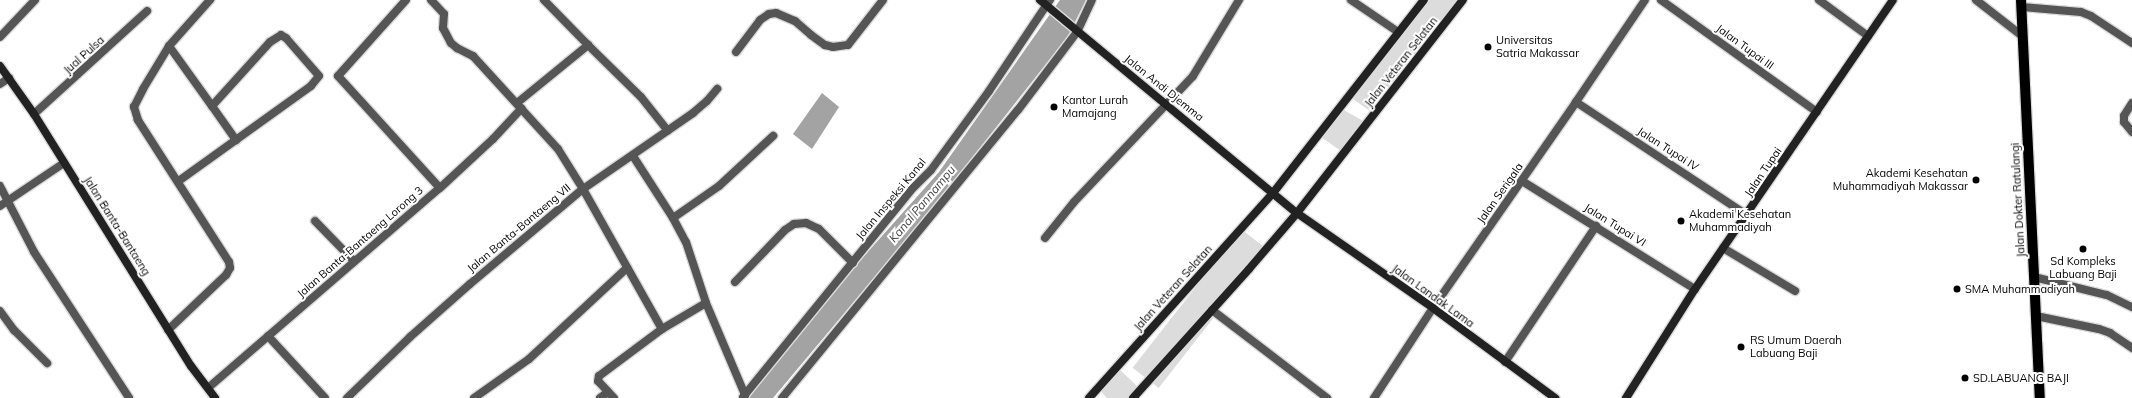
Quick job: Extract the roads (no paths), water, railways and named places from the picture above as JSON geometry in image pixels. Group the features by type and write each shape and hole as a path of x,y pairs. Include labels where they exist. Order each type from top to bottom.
{"main road":[{"name":"Jalan Andi Djemma","path":"1040,0 1049,5 1075,30 1166,103 1273,193"},
{"name":"Jalan Veteran Selatan","path":"1089,398 1273,193 1424,0"},
{"name":"Jalan Veteran Selatan","path":"1133,398 1297,213 1463,0"},
{"name":"Jalan Tupai","path":"1626,398 1695,289 1893,0"},
{"name":"Jalan Dokter Ratulangi","path":"2021,3 2040,398"},
{"name":"Jalan Banta-Bantaeng","path":"0,66 34,114 190,366 210,394"},
{"path":"1273,193 1297,213"},
{"name":"Jalan Landak Lama","path":"1297,213 1433,308 1555,398"}],"street":[{"path":"0,37 35,0"},
{"path":"168,330 226,275 230,268 229,262 134,112 136,102 170,46 210,0"},
{"path":"406,0 338,76 440,188"},
{"path":"431,0 444,14 443,28 451,42 457,48 473,56 558,149 583,189 662,328"},
{"path":"544,0 641,97 668,131"},
{"path":"736,52 760,20 769,14 776,13 795,21 825,45 833,47 848,45 883,0"},
{"path":"782,398 1018,110 1075,30 1092,0"},
{"path":"1045,238 1074,202 1193,76 1239,0"},
{"path":"1351,0 1398,32"},
{"name":"Jalan Serigala","path":"1374,398 1433,308 1522,181 1645,0"},
{"name":"Jalan Tupai III","path":"1661,0 1817,112"},
{"path":"1819,0 1868,36"},
{"path":"1976,0 2022,35"},
{"path":"2021,3 2080,12 2091,16 2132,43"},
{"name":"Jalan Inspeksi Kanal","path":"744,396 913,188 931,170 989,91 1049,5"},
{"name":"Jual Pulsa","path":"34,114 147,11"},
{"path":"179,181 315,83 319,76 317,71 286,38 281,35 270,42 212,106"},
{"name":"Jalan Banta-Bantaeng Lorong 3","path":"210,394 268,336 440,188 492,139 520,106 588,45"},
{"path":"170,46 236,140"},
{"path":"0,84 9,78"},
{"name":"Jalan Banta-Bantaeng VII","path":"347,398 405,342 470,284 583,189 668,131 707,101 717,89"},
{"name":"Jalan Tupai IV","path":"1576,102 1747,215"},
{"path":"2132,103 2124,116 2124,122 2132,132"},
{"path":"673,218 719,186 773,136"},
{"path":"633,156 673,218 686,242 706,303 744,396"},
{"path":"0,206 64,163"},
{"name":"Jalan Tupai VI","path":"1522,181 1695,289"},
{"path":"0,186 34,252 129,398"},
{"path":"314,221 354,261"},
{"path":"735,282 785,230 794,224 806,223 819,229 853,263"},
{"path":"1505,362 1596,226"},
{"path":"1723,248 1795,291"},
{"path":"474,398 529,359 627,268"},
{"path":"2034,277 2108,295 2132,308"},
{"path":"614,398 598,381 599,376 662,328 706,303"},
{"path":"1212,310 1327,398"},
{"path":"0,311 19,336 47,363"},
{"path":"2036,316 2104,331 2132,348"},
{"path":"268,336 325,398"},
{"path":"600,398 608,392"}],"water":[{"name":"Kanal Pannampu","path":"1060,0 1086,0 1068,36 930,211 773,398 746,398 858,263 939,172"},
{"path":"822,93 839,107 812,149 793,134"}],"place":[{"name":"Universitas Satria Makassar","path":"1488,47"},
{"name":"Kantor Lurah Mamajang","path":"1054,107"},
{"name":"Akademi Kesehatan Muhammadiyah Makassar","path":"1976,180"},
{"name":"Akademi Kesehatan Muhammadiyah","path":"1681,221"},
{"name":"Sd Kompleks Labuang Baji","path":"2083,249"},
{"name":"SMA Muhammadiyah","path":"1957,289"},
{"name":"RS Umum Daerah Labuang Baji","path":"1741,347"},
{"name":"SD.LABUANG BAJI","path":"1965,378"}]}
